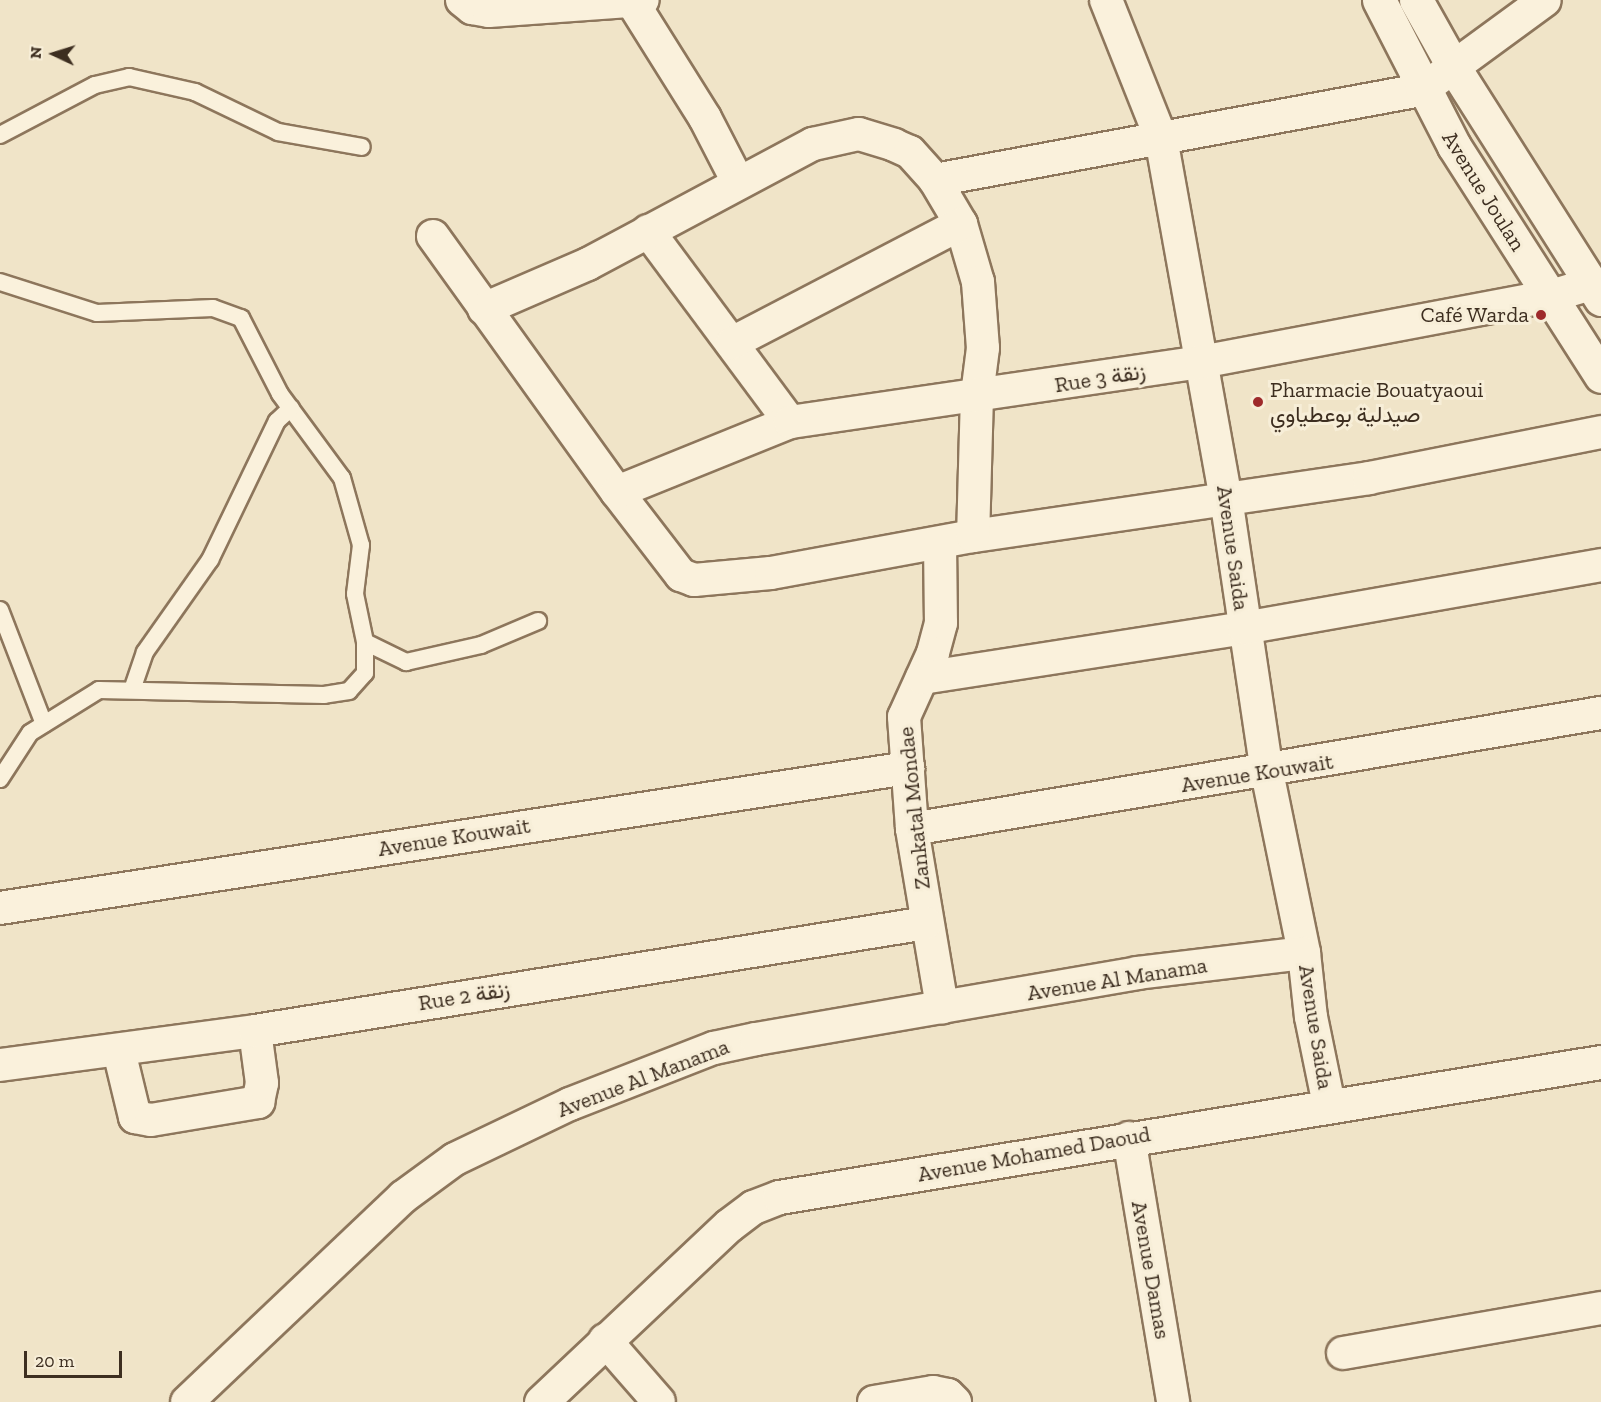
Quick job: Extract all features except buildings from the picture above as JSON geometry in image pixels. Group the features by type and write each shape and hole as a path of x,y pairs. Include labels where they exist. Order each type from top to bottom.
{"street":[{"path":"462,0 472,8 489,11 636,1 705,118 738,182"},
{"name":"Avenue Saida","path":"1106,0 1161,138 1227,498 1244,627 1267,772 1304,953 1311,1017 1329,1105"},
{"name":"Avenue Joulan","path":"1379,0 1422,90 1454,146 1601,376"},
{"name":"Avenue Joulan","path":"1416,0 1453,66 1596,291"},
{"path":"935,180 1422,90 1545,0"},
{"path":"484,309 588,264 813,144 859,134 910,152 935,180 961,224 978,282 982,324 977,395 974,536"},
{"path":"732,343 961,224"},
{"path":"648,231 790,422"},
{"path":"433,236 617,492 681,575 694,580 771,573 974,536 1369,478 1601,432"},
{"name":"Rue 3 زنقة","path":"617,492 790,422 1201,362 1551,296 1596,291"},
{"name":"Zankatal Mondae","path":"940,543 941,623 922,678 904,714 912,829 926,923 942,1007"},
{"path":"922,678 1244,627 1601,565"},
{"name":"Avenue Kouwait","path":"912,829 1267,772 1601,713"},
{"name":"Avenue Kouwait","path":"0,908 908,768"},
{"name":"Rue 2 زنقة","path":"0,1065 119,1051 255,1031 926,923"},
{"name":"Avenue Al Manama","path":"187,1402 403,1197 455,1159 570,1104 714,1048 1137,973 1304,953"},
{"path":"119,1051 135,1117 151,1120 258,1102 262,1083 255,1031"},
{"name":"Avenue Mohamed Daoud","path":"541,1402 706,1245 765,1202 822,1188 1601,1062"},
{"name":"Avenue Damas","path":"1129,1138 1173,1402"},
{"path":"1343,1353 1601,1308"},
{"path":"605,1340 659,1402"},
{"path":"874,1402 933,1392 948,1395 955,1402"}],"lane":[{"path":"0,135 95,85 129,77 195,92 278,132 362,147"},
{"path":"0,282 97,313 213,308 229,311 241,318 291,408 342,478 362,545 355,594 365,642 365,673 348,691 324,695 99,690 30,733 0,779"},
{"path":"132,690 145,652 210,561 277,421 291,408"},
{"path":"0,610 44,724"},
{"path":"365,642 406,662 481,645 538,621"}],"place":[{"name":"Café Warda","path":"1541,315"},
{"name":"Pharmacie Bouatyaoui صيدلية بوعطياوي","path":"1258,402"}]}
